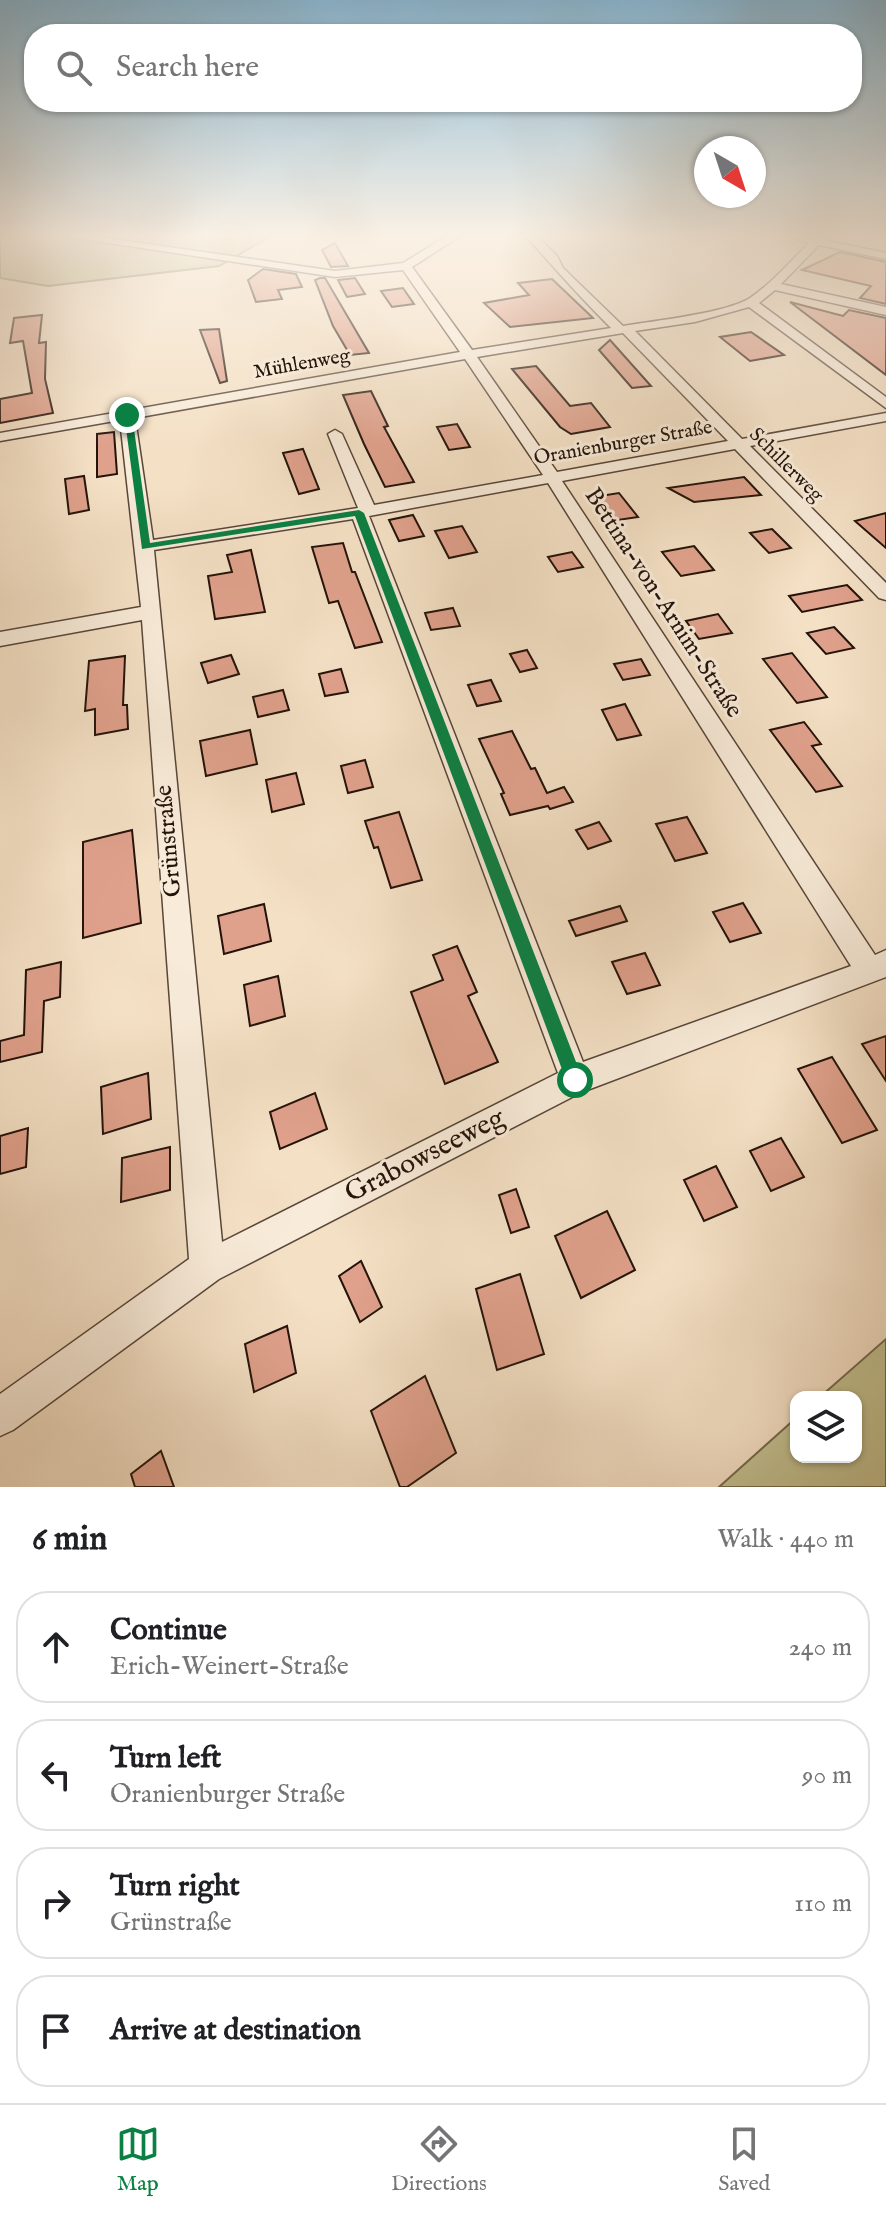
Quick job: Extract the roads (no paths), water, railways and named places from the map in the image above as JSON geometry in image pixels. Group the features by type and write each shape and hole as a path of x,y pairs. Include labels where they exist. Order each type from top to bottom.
{"street":[{"name":"Bettina-von-Arnim-Straße","path":"435,305 878,967"},
{"name":"Schillerweg","path":"597,305 886,594"},
{"name":"Mühlenweg","path":"0,437 470,354 695,318 742,305"},
{"path":"754,305 886,404"},
{"path":"861,305 886,311"},
{"name":"Grünstraße","path":"127,415 145,546 207,1267"},
{"name":"Oranienburger Straße","path":"145,546 364,512 886,417"},
{"path":"335,434 575,1080"},
{"path":"0,639 149,612"},
{"name":"Grabowseeweg","path":"0,1417 207,1267 575,1080 878,967"}]}
